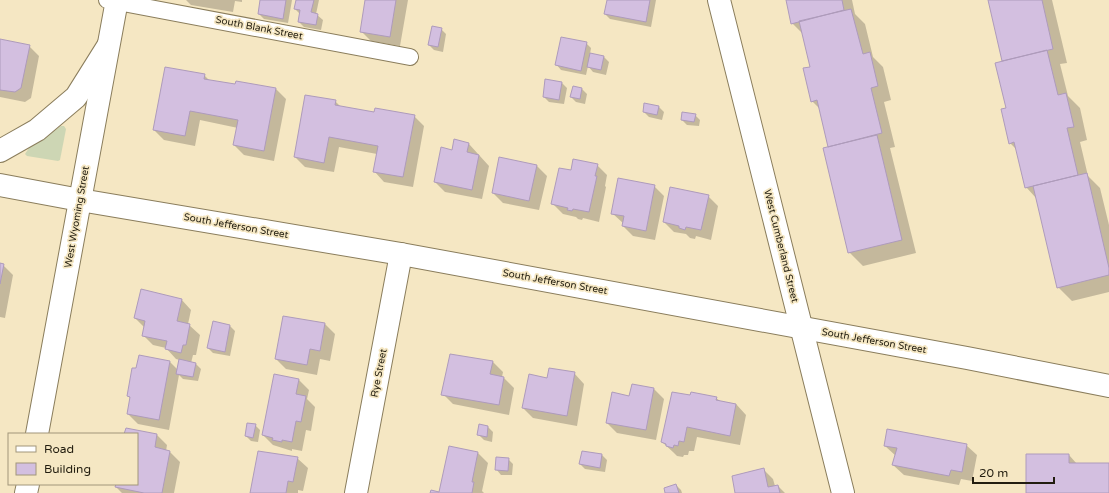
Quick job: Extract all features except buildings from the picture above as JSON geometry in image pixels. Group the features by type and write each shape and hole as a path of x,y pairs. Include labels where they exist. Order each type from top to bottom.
{"main road":[{"name":"West Cumberland Street","path":"719,0 843,493"},
{"name":"West Wyoming Street","path":"37,433 108,46 113,1"},
{"path":"0,151 37,130 76,97 108,46"},
{"name":"South Jefferson Street","path":"0,185 80,200 401,254 967,358 1109,386"},
{"name":"Rye Street","path":"356,493 401,254"}],"lane":[{"name":"South Blank Street","path":"113,1 410,57"}],"green space":[{"path":"61,126 64,126 66,129 60,160 58,161 27,156 25,154 29,148"}]}
